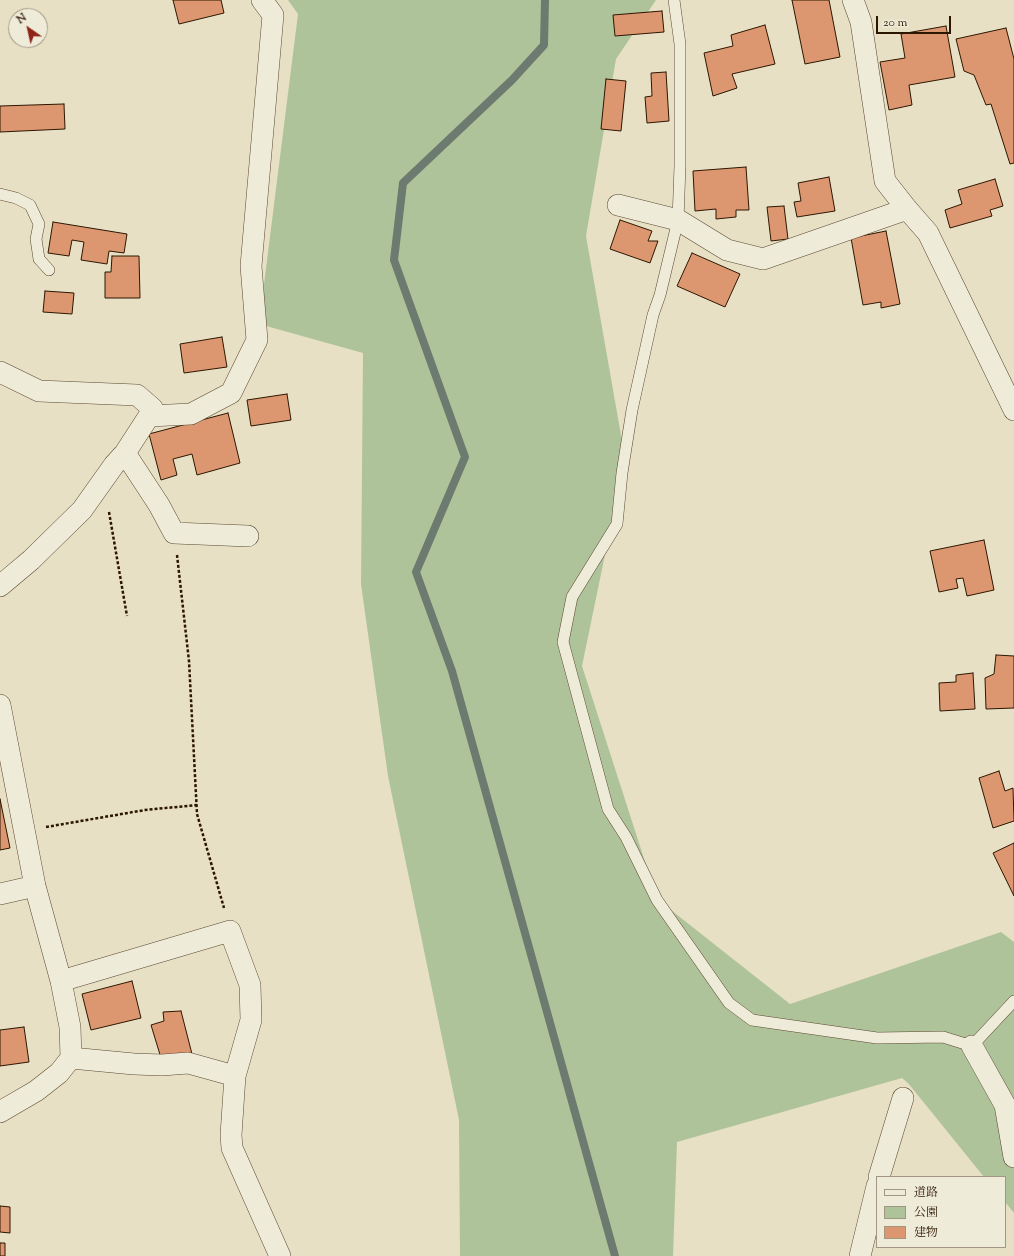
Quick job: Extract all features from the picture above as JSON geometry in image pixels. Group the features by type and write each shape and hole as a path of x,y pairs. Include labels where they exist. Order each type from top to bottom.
{"street":[{"path":"150,416 191,414 230,393 257,340 251,266 273,15 262,0"},
{"path":"853,0 861,22 885,180 928,233 1014,410"},
{"path":"618,205 678,220 727,250 763,259 907,209"},
{"path":"0,372 39,391 137,395 152,408 150,416 125,453 114,465 82,510 31,560 0,586"},
{"path":"125,453 159,505 174,533 248,536"},
{"path":"0,705 35,886 61,981 70,1027 71,1058 59,1073 36,1091 0,1112"},
{"path":"0,894 35,886"},
{"path":"61,981 230,931 250,985 251,1020 235,1076 231,1135 232,1148 280,1256"},
{"path":"972,1046 1005,1105 1014,1157"},
{"path":"71,1058 134,1064 162,1065 188,1063 235,1076"},
{"path":"879,1176 903,1098"},
{"path":"860,1256 876,1190"}],"lane":[{"path":"674,0 680,44 680,166 678,220 660,295 653,315 632,410 622,473 617,524 572,597 563,642 608,809 626,837 657,900 729,1003 752,1020 877,1038 943,1037 972,1046 1014,1001"},
{"path":"0,194 16,198 30,205 39,224 36,239 39,259 49,270"}],"path":[{"path":"103,480 127,616"},
{"path":"174,533 189,661 197,814 230,931"},
{"path":"24,831 146,810 197,806"}],"green space":[{"path":"288,0 656,0 616,59 586,236 625,458 582,666 657,899 790,1004 1001,932 1014,942 1014,1213 1006,1203 1006,1176 983,1176 908,1083 902,1078 677,1142 673,1256 460,1256 459,1120 388,776 361,584 363,353 259,324 298,14"}],"building":[{"path":"173,0 221,0 224,13 179,24"},
{"path":"792,0 829,0 840,57 805,64"},
{"path":"662,11 664,32 615,36 613,15"},
{"path":"765,25 775,64 732,74 737,88 713,96 704,53 733,46 731,35"},
{"path":"946,26 955,77 909,85 912,105 889,110 880,62 905,58 901,34"},
{"path":"1006,28 1014,59 1014,163 1010,164 991,104 986,105 974,75 964,71 956,39"},
{"path":"666,72 669,121 647,123 645,97 652,96 651,73"},
{"path":"606,79 626,81 621,131 601,129"},
{"path":"64,104 65,129 0,132 0,106"},
{"path":"746,167 749,210 736,210 736,217 716,219 716,209 695,211 693,171"},
{"path":"829,177 835,211 797,217 794,202 801,201 798,183"},
{"path":"995,179 1003,206 990,210 992,216 950,228 945,210 962,204 958,190"},
{"path":"784,206 788,239 771,241 767,207"},
{"path":"620,220 652,231 648,241 658,241 650,263 610,249"},
{"path":"53,222 127,234 124,253 109,251 107,264 81,260 84,242 72,240 69,256 48,253"},
{"path":"886,231 900,304 881,308 881,302 863,305 851,238"},
{"path":"692,253 740,274 725,307 677,286"},
{"path":"112,256 139,256 140,298 105,298 105,272 111,272"},
{"path":"45,291 74,293 72,314 43,312"},
{"path":"222,337 227,367 184,373 180,344"},
{"path":"287,394 291,420 251,426 247,400"},
{"path":"228,413 240,463 197,475 192,454 173,459 177,475 161,480 149,434"},
{"path":"984,540 994,590 967,596 963,578 956,579 958,588 939,592 930,551"},
{"path":"996,655 1014,656 1014,708 986,709 985,678 994,674"},
{"path":"973,673 975,709 940,711 939,683 956,682 956,675"},
{"path":"999,771 1005,791 1013,788 1014,821 993,828 979,778"},
{"path":"0,799 10,848 0,850"},
{"path":"1014,843 1014,896 993,853"},
{"path":"132,981 141,1018 91,1030 82,994"},
{"path":"181,1011 192,1054 161,1058 151,1025 164,1021 163,1012"},
{"path":"24,1027 29,1062 0,1066 0,1030"},
{"path":"0,1206 10,1207 10,1233 0,1232"},
{"path":"0,1243 5,1243 5,1256 0,1256"}],"waterway":[{"path":"545,0 544,45 512,80 403,183 394,260 465,457 416,572 452,671 615,1256"}]}
